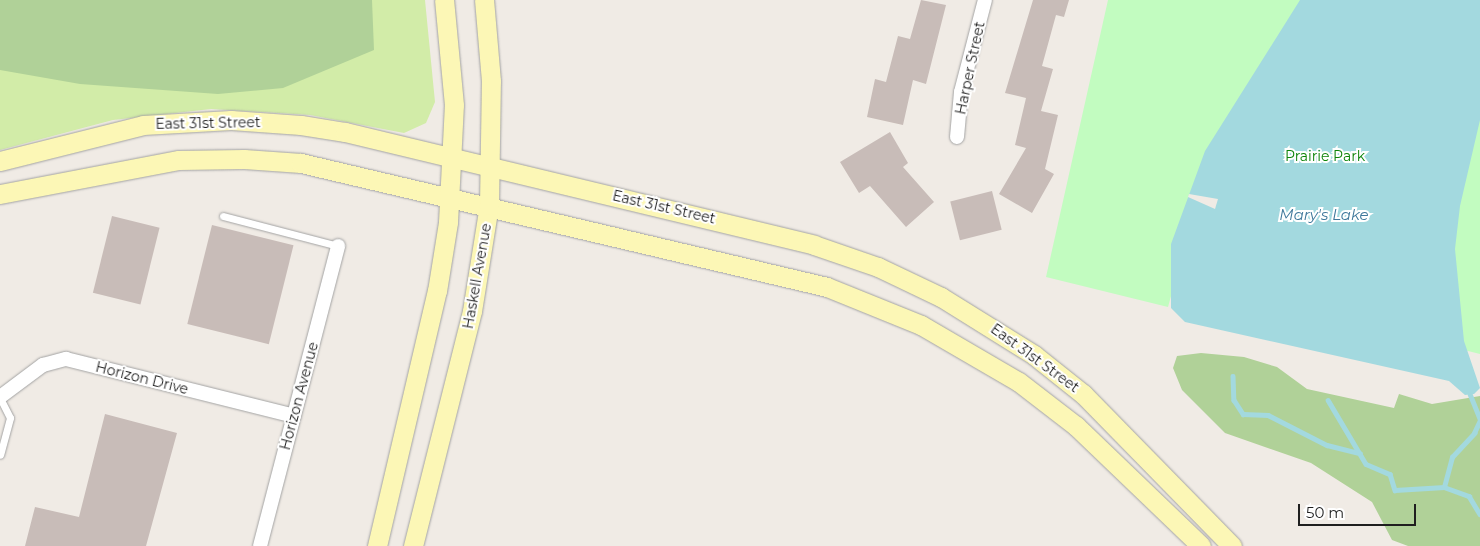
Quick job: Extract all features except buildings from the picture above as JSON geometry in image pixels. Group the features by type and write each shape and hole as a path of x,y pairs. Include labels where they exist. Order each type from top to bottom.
{"main road":[{"path":"377,546 437,291 450,196 453,158 451,53 444,0"},
{"name":"Haskell Avenue","path":"413,546 472,312 489,205 492,166 491,81 484,0"},
{"name":"East 31st Street","path":"0,161 126,128 231,120 319,128 492,166 814,245 878,267 941,297 1006,335 1083,394 1232,546"},
{"name":"East 31st Street","path":"0,194 148,163 220,158 301,163 489,205 827,287 921,325 989,363 1050,405 1105,452 1201,546"}],"street":[{"name":"Harper Street","path":"957,137 962,92 985,0"},
{"name":"Horizon Avenue","path":"260,546 338,246"},
{"name":"Horizon Drive","path":"0,397 44,365 66,359 294,416"}],"lane":[{"path":"223,216 338,246"},
{"path":"0,397 10,418 0,455"}],"green space":[{"path":"0,0 425,0 435,102 426,123 404,133 310,115 211,109 113,120 0,150"},
{"path":"0,0 372,0 374,50 283,88 218,94 80,84 0,70"},
{"name":"Mary's Lake","path":"1108,0 1480,0 1480,354 1176,278 1168,307 1046,277"},
{"path":"1201,353 1244,357 1277,367 1307,389 1394,408 1399,394 1432,404 1480,396 1480,546 1408,546 1392,540 1372,502 1311,463 1225,433 1182,390 1173,368 1177,356"}],"water":[{"name":"Mary's Lake","path":"1300,0 1480,0 1480,120 1460,206 1455,249 1464,341 1480,388 1474,394 1465,395 1449,381 1185,322 1171,308 1171,244 1205,151"}],"pier":[{"path":"1189,194 1218,199 1215,209 1188,197"}],"waterway":[{"path":"1233,376 1234,400 1243,414 1268,415 1327,445 1360,453"},
{"path":"1444,487 1452,457 1474,433 1480,420 1470,395"},
{"path":"1328,400 1366,464 1390,474 1395,490 1444,487 1469,496 1480,514"}],"park label":[{"name":"Prairie Park","path":"1325,156"}]}
